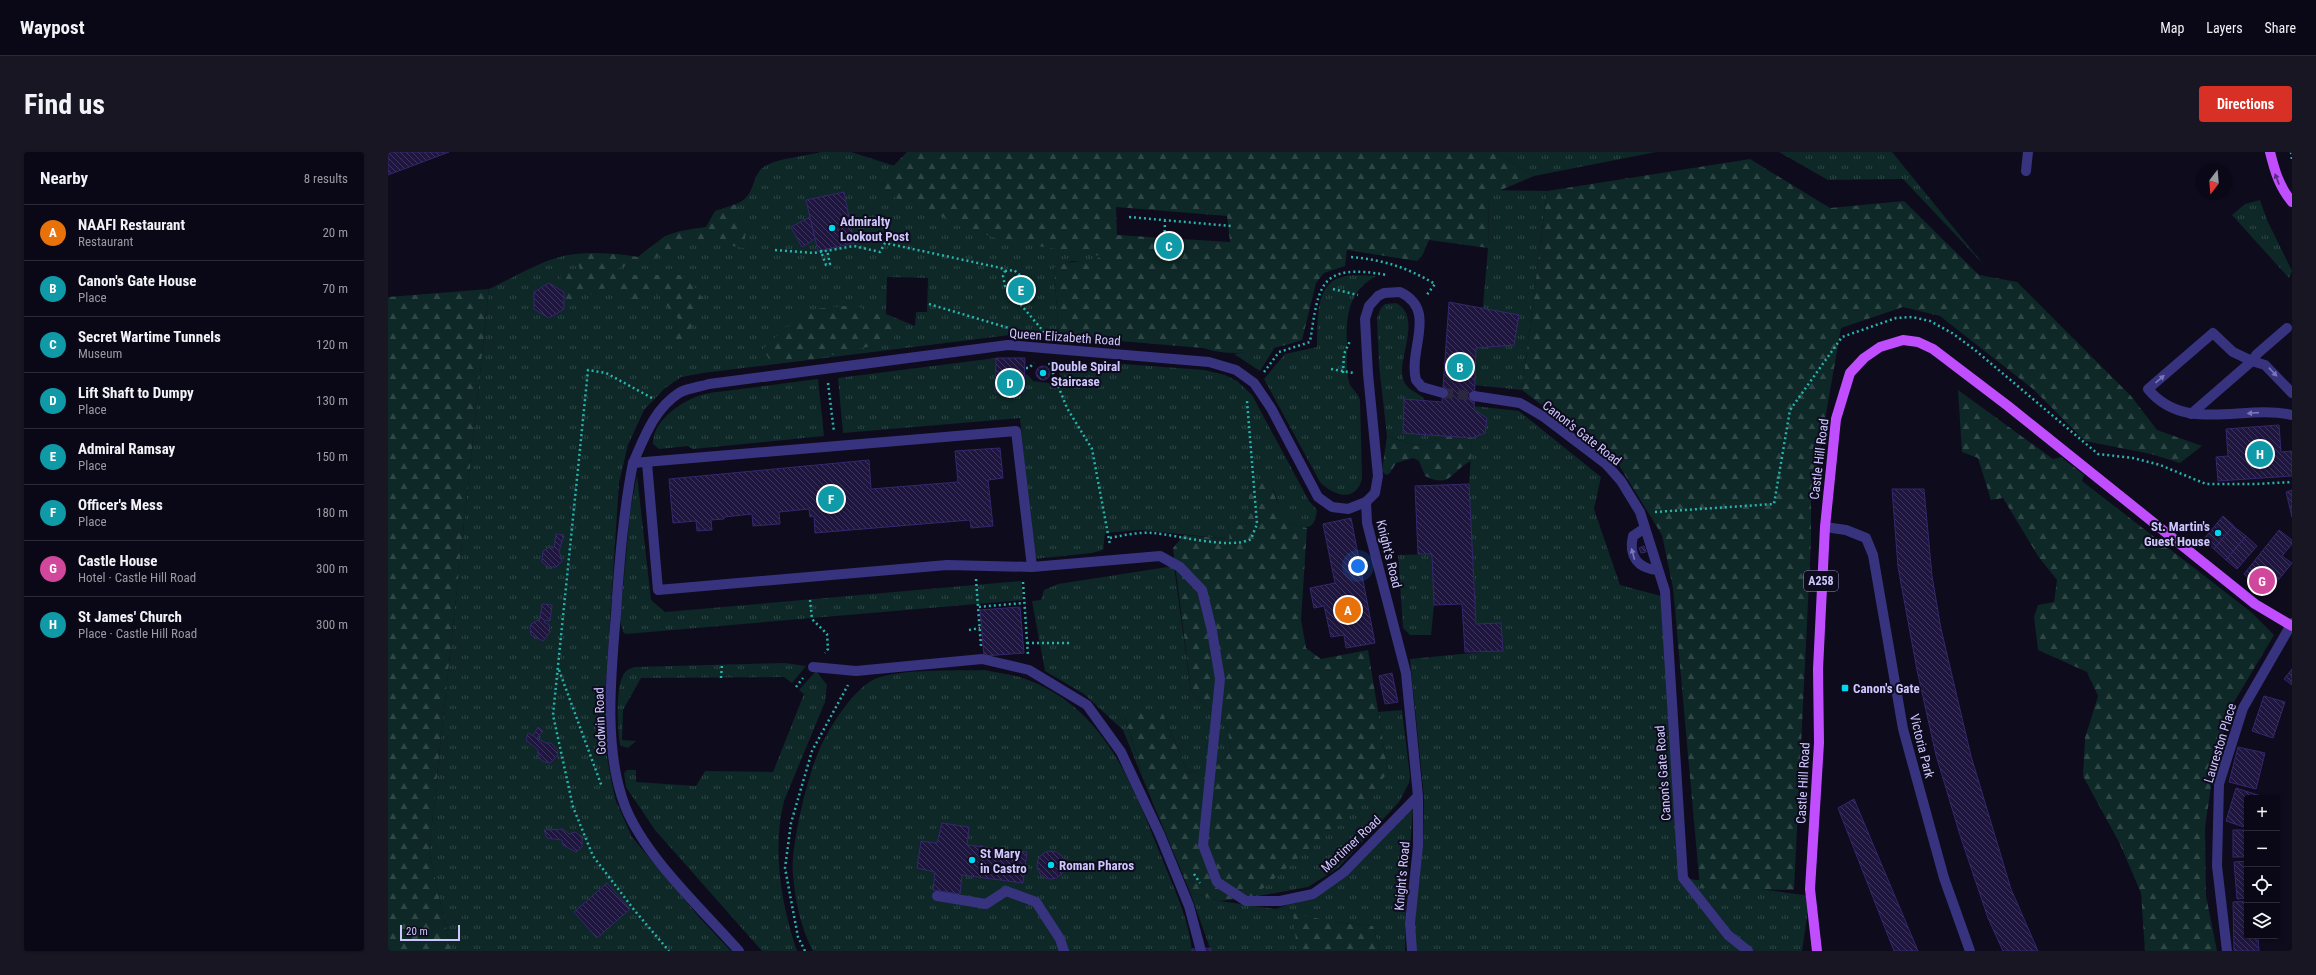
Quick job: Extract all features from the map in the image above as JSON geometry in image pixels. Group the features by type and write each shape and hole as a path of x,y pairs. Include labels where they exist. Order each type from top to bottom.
{"main road":[{"path":"2270,152 2276,178 2292,202"},
{"name":"Castle Hill Road","path":"1817,951 1810,889 1819,743 1818,662 1825,527 1836,419 1850,373 1864,358 1880,347 1903,340 1918,342 1933,349 2008,406 2255,604 2291,624"}],"street":[{"path":"2026,171 2028,152"},
{"path":"1366,502 1375,493 1378,476 1368,374 1365,319 1373,300 1384,293 1400,292 1410,298 1418,308 1420,324 1416,350 1416,380 1422,387 1443,393"},
{"path":"2191,414 2252,362 2257,354 2287,328"},
{"path":"2292,393 2265,365 2252,362 2233,352 2213,332 2148,389 2166,406 2191,414 2210,416 2275,411 2292,415"},
{"name":"Queen Elizabeth Road","path":"633,463 651,421 665,404 680,393 709,384 1008,345 1209,362 1236,370 1254,383 1271,408 1318,497 1332,507 1348,509 1366,502"},
{"name":"Canon's Gate Road","path":"1474,396 1520,403 1544,417 1606,464 1621,481 1640,512 1665,591 1683,878 1728,935 1748,951"},
{"path":"633,463 647,464 1016,431 1032,567"},
{"name":"Godwin Road","path":"633,463 626,500 613,657 611,706 615,762 625,806 646,844 739,951"},
{"name":"Mortimer Road","path":"647,464 658,590 948,565 1032,567 1160,556 1180,567 1202,590 1212,631 1220,679 1203,845 1217,882 1246,901 1280,901 1313,894 1344,872 1418,796"},
{"name":"Knight's Road","path":"1366,502 1367,523 1406,673 1418,796 1418,846 1410,923 1412,951"},
{"name":"Victoria Park","path":"1825,527 1846,530 1866,538 1873,555 1903,729 1944,878 1970,951"},
{"path":"1645,528 1633,536 1632,553 1635,561 1641,566 1658,570"},
{"name":"Laureston Place","path":"2227,951 2218,866 2219,784 2243,708 2291,624"},
{"path":"813,667 856,671 982,659 1029,670 1086,705 1121,752 1160,835 1189,906 1201,951"},
{"path":"937,896 986,904 1006,891 1036,902 1060,939 1064,951"}],"path":[{"path":"2291,152 2292,160"},
{"path":"1130,217 1231,226"},
{"path":"1164,252 1165,220"},
{"path":"775,250 814,253 854,246 880,252 885,243 1001,268 1005,271 1014,270 1022,277"},
{"path":"821,250 826,265 830,264 827,250"},
{"path":"1351,257 1373,259 1400,266 1411,270 1435,284 1418,308"},
{"path":"1005,271 1003,282 1013,294"},
{"path":"1110,538 1152,533 1221,542 1242,543 1251,539 1257,524 1247,395 1254,383 1279,352 1310,342 1320,289 1329,278 1343,274 1367,272 1387,275"},
{"path":"1333,289 1360,296"},
{"path":"929,304 1016,330"},
{"path":"1640,512 1774,504 1790,410 1842,337 1896,318 1912,317 1930,321 1952,333 2008,376 2098,454 2160,465 2206,484 2292,482"},
{"path":"1026,368 1030,368 1039,359"},
{"path":"827,368 835,446"},
{"path":"1331,369 1343,373 1368,374"},
{"path":"665,404 606,373 588,370 553,715 573,807 593,856 669,951"},
{"path":"1055,382 1067,408 1092,449 1110,538 1110,560"},
{"path":"1023,580 1025,601 1023,603 1029,670"},
{"path":"976,584 982,659"},
{"path":"810,600 812,619 827,634 828,649"},
{"path":"978,607 1023,603"},
{"path":"969,630 980,628"},
{"path":"1027,643 1069,643"},
{"path":"720,678 722,664"},
{"path":"558,667 604,793"},
{"path":"805,951 798,937 785,868 791,824 812,751 856,671"}],"green space":[{"path":"821,152 851,152 1111,235 1123,235 1124,243 1089,263 1072,261 1054,268 1059,336 1010,335 703,373 681,377 664,389 644,410 628,445 619,483 604,712 607,757 616,801 632,837 699,917 731,951 451,951 429,851 489,289 530,268 566,255 607,253 638,257 665,236 680,231 742,222 736,204 748,196 761,169 767,165 779,161","holes":["844,192 854,243 818,251 815,239 802,247 791,227 810,217 806,200","887,277 928,278 927,312 916,312 915,326 886,314","549,283 564,292 564,309 549,318 534,309 534,292"]},
{"path":"907,152 1495,152 1534,176 1489,195 1488,248 1429,240 1422,256 1417,261 1347,250 1345,266 1324,273 1316,283 1302,340 1265,350 1240,353 1227,353 1203,348 1059,336 1054,268 1068,263 1090,261 1101,256 1000,240 872,188","holes":["1116,207 1227,216 1230,242 1117,235"]},
{"path":"1495,152 1656,152 1534,176"},
{"path":"1779,152 1892,152 1984,265 1903,179 1828,180"},
{"path":"1750,159 1830,208 1904,201 1979,275 2017,282 2131,396 2157,430 2202,446 2180,463 2151,454 2085,441 2033,389 1940,316 1903,307 1841,328 1811,500 1811,540 1794,890 1700,888 1673,588 1662,535 1617,462 1522,390 1547,191"},
{"path":"1489,190 1547,191 1522,390 1474,385 1476,348 1483,306 1488,248"},
{"path":"2260,200 2267,220 2292,271 2289,278 2232,215 2245,204"},
{"path":"736,204 746,230 744,248 705,241 687,243 653,259 632,263 612,271 621,275 682,275 699,291 705,307 700,311 681,347 674,335 681,322 661,299 659,292 645,303 627,297 614,288 599,289 595,295 581,291 576,304 564,309 564,292 560,276 565,273 580,270 576,258 578,254 616,254 638,257 662,239 676,233 706,227 715,211"},
{"path":"1359,275 1376,276 1359,290 1353,299 1348,318 1347,370 1350,384 1360,400 1362,478 1355,491 1344,495 1331,491 1320,482 1264,379 1285,354 1317,347 1319,306 1326,287 1333,281 1342,277"},
{"path":"489,289 429,851 451,951 388,951 388,297"},
{"path":"1396,303 1403,309 1407,316 1408,324 1408,334 1402,372 1403,379 1408,388 1420,395 1426,402 1431,414 1436,435 1435,441 1416,446 1387,436 1379,365 1377,318 1381,308 1385,304"},
{"path":"854,305 890,319 895,333 893,341 815,359 772,364 763,349 786,327 800,322 795,311"},
{"path":"1275,347 1260,371 1234,354"},
{"path":"996,358 995,392 1024,392 1024,374 1028,375 1033,381 1063,385 1059,373 1111,363 1204,370 1225,375 1237,381 1252,395 1309,501 1317,510 1316,518 1310,526 1307,527 1285,522 1272,486 1248,517 1243,535 1230,529 1229,539 1140,530 1105,533 1103,550 1092,553 1034,559 1020,418 843,433 838,378"},
{"path":"818,379 824,436 693,449 688,446 659,449 653,444 654,435 663,419 679,406 697,397 714,392"},
{"path":"1958,390 2053,459 2061,457 2084,475 2082,481 2251,612 2274,635 2234,702 2215,758 2205,828 2206,896 2217,951 2145,951 2141,893 2120,844 2083,776 2085,738 2098,696 2087,672 2038,650 2034,617 2038,605 2054,602 2057,580 2038,556 2003,498 1991,500 1978,458 1962,452"},
{"path":"1474,406 1519,411 1601,477 1594,509 1620,585 1665,597 1683,878 1810,896 1802,951 1416,951 1414,923 1423,844 1424,797 1410,659 1503,650 1501,623 1476,624 1469,484 1472,438 1485,433 1486,418 1474,410"},
{"path":"1436,435 1472,438 1471,461 1446,480 1440,481 1425,476 1419,461 1413,458 1396,463 1390,473 1386,475 1382,471 1387,436 1416,446 1435,441"},
{"path":"637,475 651,600 665,612 1021,581 1023,600 626,634 623,632 620,620 630,512"},
{"path":"1263,480 1272,486 1276,499 1288,523 1307,528 1301,620 1306,648 1321,659 1368,650 1388,772 1368,798 1253,897 1220,901 1190,892 1147,789 1125,717 1129,712 1162,711 1188,773 1217,766 1231,750 1227,726 1191,691 1173,548 1184,535 1229,539 1230,524 1246,526 1250,485"},
{"path":"1432,554 1434,605 1431,635 1410,635 1403,628 1398,555"},
{"path":"1174,566 1191,691 1227,726 1231,750 1217,766 1188,773 1162,711 1125,718 1147,789 1123,730 1084,694 1045,671 1032,601 1041,600 1044,590 1058,584"},
{"path":"785,663 806,666 792,683 784,677 641,678 623,710 622,740 636,741 628,748 620,745 618,695 622,677 629,669 634,667"},
{"path":"985,670 1020,677 1049,690 1073,706 1094,726 1111,749 1138,800 1175,891 1188,927 1192,951 813,951 802,924 795,894 793,875 794,847 810,775 820,748 835,721 848,702 863,687 871,681 881,677 909,672"},
{"path":"816,671 827,685 825,702 784,801 780,819 780,876 791,933 797,951 762,951 655,830 626,787 624,773 627,770 636,770 636,782 696,786 705,771 773,772 804,694 799,690"},
{"path":"1402,710 1410,776 1409,783 1399,802 1338,868 1308,887 1253,897 1388,772 1378,712"},
{"path":"1413,806 1406,906 1405,951 1380,951 1373,926 1334,922 1297,951 1211,951 1190,892 1220,901 1276,909 1294,902 1314,899"},
{"path":"1293,913 1334,922 1373,926 1380,951 1297,951"}],"building":[{"path":"388,152 449,152 388,175"},
{"name":"Admiralty Lookout Post","path":"844,192 854,243 818,251 806,200"},
{"path":"810,217 815,239 802,247 791,227"},
{"path":"549,283 564,292 564,309 549,318 534,309 534,292"},
{"path":"1449,302 1519,315 1514,345 1476,348 1474,410 1487,418 1485,433 1472,438 1403,433 1404,399 1442,402"},
{"path":"996,358 1025,358 1024,392 995,392"},
{"name":"Double Spiral Staircase","path":"1043,366 1048,368 1050,373 1048,378 1043,380 1038,378 1036,373 1038,368"},
{"path":"2279,425 2281,452 2292,451 2292,476 2218,481 2216,457 2228,456 2226,429"},
{"path":"1000,448 1003,478 988,480 993,526 971,528 970,520 815,533 814,516 810,517 809,509 779,512 780,524 753,526 752,514 711,520 712,530 697,531 696,521 673,523 669,479 869,460 871,489 958,482 955,451"},
{"path":"1469,484 1476,624 1501,623 1503,651 1465,652 1462,604 1434,605 1432,554 1418,554 1415,486"},
{"path":"1892,489 1924,489 1932,576 1941,629 1971,756 2011,889 2038,951 2003,951 1988,918 1960,835 1936,755 1917,670 1898,567"},
{"path":"2292,490 2292,517 2286,492"},
{"name":"St. Martin's Guest House","path":"2223,516 2234,526 2214,549 2203,540"},
{"path":"1351,518 1375,643 1346,648 1344,635 1331,637 1324,606 1314,608 1310,588 1335,583 1323,524"},
{"path":"2233,526 2246,536 2226,560 2214,549"},
{"path":"2279,530 2292,540 2292,544 2282,556 2292,563 2268,593 2244,574"},
{"path":"556,534 564,535 559,551 562,561 556,567 548,567 542,562 543,551 550,547 554,548"},
{"path":"2246,536 2257,546 2237,569 2226,560"},
{"path":"1644,546 1646,552 1641,553 1639,548"},
{"path":"542,604 552,605 550,621 545,620 544,622 549,625 550,632 543,641 531,635 530,629 531,624 540,619"},
{"path":"1020,607 1024,653 984,656 980,610"},
{"path":"2292,669 2292,685 2284,679"},
{"path":"1392,673 1398,702 1385,704 1379,676"},
{"path":"2264,696 2285,702 2273,738 2252,731"},
{"path":"538,727 543,731 537,738 546,743 551,743 558,751 557,756 550,763 542,761 538,755 538,750 526,740 528,733 533,736"},
{"path":"2238,747 2265,753 2256,789 2229,782"},
{"path":"2236,788 2258,795 2244,795 2244,827 2226,821"},
{"path":"1854,799 1918,951 1894,951 1838,808"},
{"name":"St Mary in Castro","path":"942,823 969,827 967,845 1027,852 1023,883 962,875 960,894 933,890 935,872 917,868 921,841 937,843"},
{"path":"563,829 569,834 575,832 582,837 582,847 576,852 563,845 562,840 547,838 544,830"},
{"path":"2233,830 2244,830 2244,857 2233,857"},
{"name":"Roman Pharos","path":"1051,851 1061,855 1065,865 1061,875 1051,879 1041,875 1037,865 1041,855"},
{"path":"2244,861 2244,898 2237,899 2234,862"},
{"path":"607,883 630,909 597,938 574,912"},
{"path":"2244,901 2244,939 2258,939 2259,951 2234,951 2233,902"},
{"path":"1211,948 1211,951 1192,951 1192,949"}],"tunnel":[{"path":"1443,393 1474,396"}],"place":[{"name":"Admiralty Lookout Post","path":"832,228"},
{"name":"Secret Wartime Tunnels","path":"1169,246"},
{"name":"Admiral Ramsay","path":"1021,290"},
{"name":"Canon's Gate House","path":"1460,367"},
{"name":"Double Spiral Staircase","path":"1043,373"},
{"name":"Lift Shaft to Dumpy","path":"1010,383"},
{"name":"St James' Church","path":"2260,454"},
{"name":"Officer's Mess","path":"831,499"},
{"name":"St. Martin's Guest House","path":"2218,533"},
{"name":"Castle House","path":"2262,581"},
{"name":"NAAFI Restaurant","path":"1348,610"},
{"name":"Canon's Gate","path":"1845,688"},
{"name":"St Mary in Castro","path":"972,860"},
{"name":"Roman Pharos","path":"1051,865"}]}
